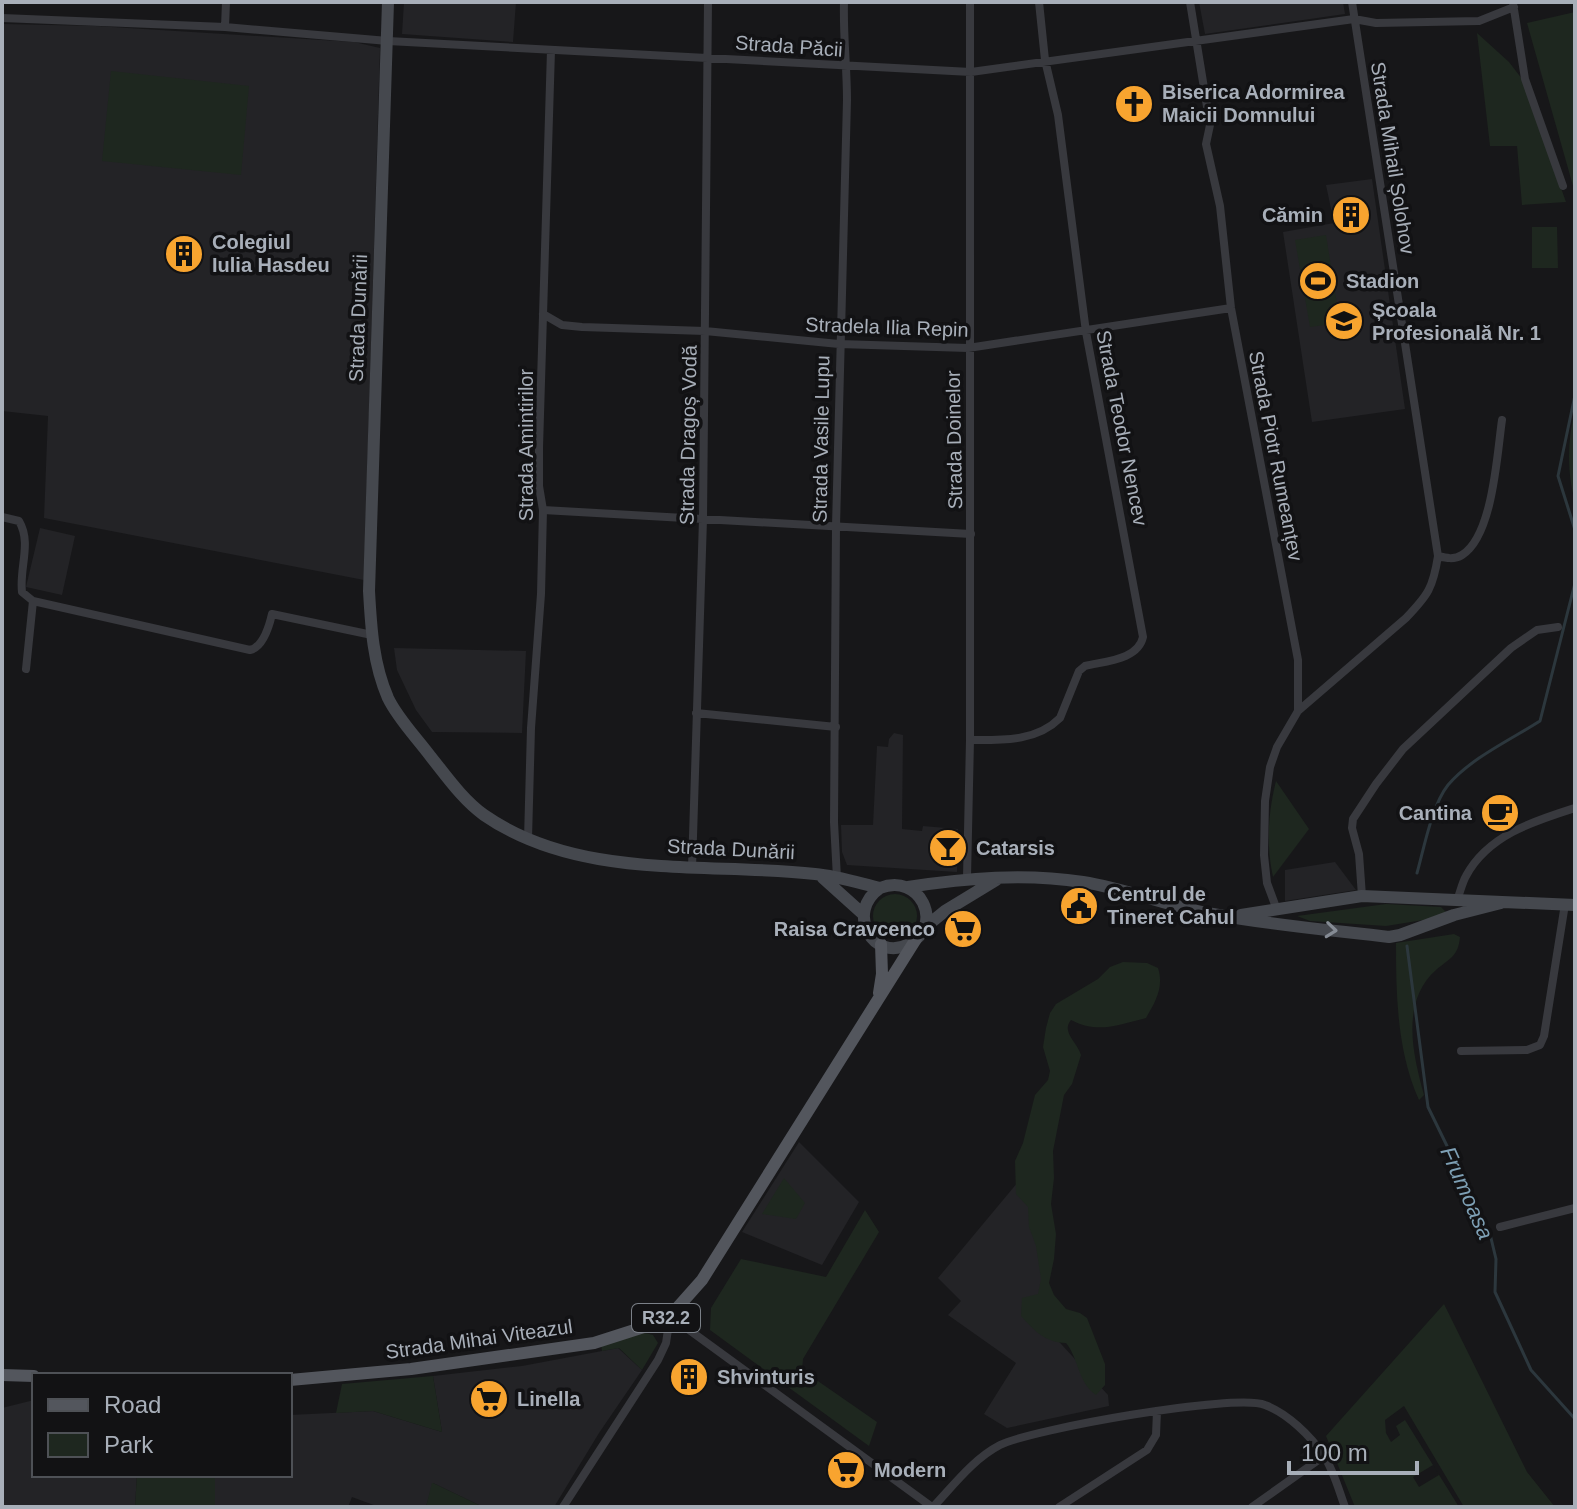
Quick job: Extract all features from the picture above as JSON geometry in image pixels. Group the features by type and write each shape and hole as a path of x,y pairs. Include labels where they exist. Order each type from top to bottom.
{"main road":[{"name":"Strada Dunării","path":"388,2 369,591 376,662 389,699 464,797 482,814 528,839 586,856 692,868 817,874 880,888"},
{"name":"Strada Dunării","path":"817,874 863,914"},
{"path":"1003,877 945,911 920,934 896,948 881,944 867,932 863,914 869,897 880,888 967,878 1003,877 1083,882 1226,917 1389,937 1501,903"},
{"path":"908,887 924,905 926,920 920,934"},
{"path":"1226,917 1362,896 1570,904"},
{"path":"1448,917 1452,900"},
{"path":"1297,927 1291,919 1293,911 1299,906"},
{"name":"Strada Mihai Viteazul","path":"292,1380 343,1377 559,1349 622,1335 670,1316 702,1280 920,934"},
{"name":"Strada Mihai Viteazul","path":"878,1000 882,974 881,944"},
{"path":"2,1375 32,1376"}],"street":[{"path":"225,27 226,2"},
{"name":"Strada Dragoș Vodă","path":"692,868 703,519 708,2"},
{"name":"Strada Vasile Lupu","path":"837,878 834,822 836,526 847,66 843,50 844,2"},
{"name":"Strada Doinelor","path":"967,878 971,534 968,348 970,2"},
{"name":"Strada Teodor Nencev","path":"970,740 1020,739 1056,723 1079,671 1085,666 1133,653 1142,642 1126,538 1086,332 1058,115 1045,60 1044,25 1039,2"},
{"name":"Strada Piotr Rumeanțev","path":"1190,2 1210,125 1206,144 1220,206 1231,308 1296,638 1298,711"},
{"name":"Strada Mihail Șolohov","path":"1298,711 1422,601 1436,577 1438,556 1352,2"},
{"path":"1513,5 1525,79 1563,186"},
{"name":"Strada Păcii","path":"2,18 225,27 388,41 971,72 1354,19 1376,23 1479,21 1513,5"},
{"name":"Strada Amintirilor","path":"528,839 532,715 541,594 543,510 539,486 551,50"},
{"name":"Stradela Ilia Repin","path":"543,314 562,325 582,327 705,331 839,344 968,348 1231,308"},
{"path":"1438,556 1452,559 1463,555 1477,536 1489,502 1502,420"},
{"path":"543,510 971,534"},
{"path":"2,517 19,521 24,530 22,592 33,601 250,650 258,646 269,627 272,614 372,635"},
{"path":"26,669 33,601"},
{"path":"1362,896 1353,819 1376,784 1403,749 1511,648 1537,630 1558,627"},
{"path":"1277,910 1267,883 1265,801 1270,767 1277,747 1298,711"},
{"path":"696,713 836,727"},
{"path":"1452,900 1480,858 1510,832 1530,822 1575,808"},
{"path":"1461,1051 1527,1050 1540,1045 1570,904"},
{"path":"1500,1227 1575,1208"},
{"path":"670,1316 932,1507 980,1458 1002,1444 1025,1436 1157,1411 1231,1401 1265,1405 1298,1427 1324,1456 1345,1507"},
{"name":"Strada Mihai Viteazul","path":"563,1507 658,1360 666,1343 670,1316"},
{"path":"1059,1507 1147,1450 1156,1435 1157,1411"},
{"path":"1252,1507 1324,1456"}],"shaded area":[{"path":"404,2 516,2 513,42 402,34"},
{"path":"1199,2 1343,2 1345,14 1205,34"},
{"path":"2,24 96,26 354,42 380,48 364,580 44,518 48,416 2,411"},
{"name":"Școala Profesională Nr. 1","path":"1372,179 1405,409 1312,422 1283,232 1334,223 1326,185"},
{"path":"40,528 75,536 62,595 26,587"},
{"path":"394,648 526,651 522,733 432,732 416,710 397,670"},
{"path":"894,733 903,735 902,829 922,831 923,826 958,829 957,872 847,865 842,852 841,825 873,825 877,746 888,747"},
{"path":"1335,862 1356,890 1285,901 1285,870"},
{"path":"799,1142 859,1202 822,1265 742,1232"},
{"path":"1018,1182 1040,1225 1051,1333 1108,1395 1109,1406 1007,1428 984,1414 1016,1363 948,1315 961,1301 938,1278"},
{"path":"618,1348 642,1370 554,1507 483,1507 433,1483 426,1507 379,1507 352,1497 348,1507 215,1507 215,1477 292,1477 292,1415 373,1411 442,1432 433,1376 522,1366"},
{"path":"32,1400 32,1477 137,1477 135,1507 2,1507 2,1408"}],"green space":[{"path":"1575,12 1575,186 1573,186 1527,23"},
{"path":"1477,33 1509,62 1522,79 1566,202 1522,205 1517,146 1490,146"},
{"path":"111,71 249,86 241,175 102,161"},
{"path":"1532,227 1557,227 1558,268 1532,268"},
{"name":"Stadion","path":"1326,235 1340,323 1310,327 1295,240"},
{"path":"1575,411 1575,501 1569,456"},
{"path":"1276,781 1309,829 1273,877 1269,829"},
{"path":"895,894 911,900 917,916 911,932 895,938 879,932 873,916 879,900"},
{"path":"1386,904 1441,907 1446,912 1442,917 1386,926 1310,921 1297,916"},
{"path":"1454,934 1460,937 1457,949 1425,983 1413,1013 1413,1046 1424,1095 1419,1100 1402,1043 1397,1003 1396,943"},
{"path":"1123,962 1147,963 1158,968 1158,994 1146,1018 1099,1027 1071,1020 1068,1024 1069,1033 1081,1055 1072,1084 1064,1095 1053,1151 1051,1204 1056,1234 1049,1283 1066,1309 1087,1318 1105,1364 1105,1385 1096,1395 1086,1384 1066,1343 1046,1338 1021,1316 1022,1298 1038,1294 1041,1279 1036,1246 1029,1227 1028,1207 1016,1194 1015,1161 1023,1143 1035,1095 1048,1080 1050,1071 1043,1047 1050,1013 1056,1004 1098,979 1110,967"},
{"path":"784,1178 805,1203 796,1219 762,1214"},
{"path":"865,1210 879,1232 803,1359 802,1370 877,1422 869,1446 710,1330 711,1308 741,1259 826,1277"},
{"path":"1444,1304 1527,1472 1555,1507 1464,1507 1404,1406 1385,1420 1386,1433 1391,1442 1400,1435 1396,1426 1405,1420 1433,1465 1413,1477 1419,1487 1439,1475 1435,1468 1459,1507 1355,1507 1326,1436"},
{"path":"645,1333 653,1335 658,1343 642,1370 619,1348 602,1351 601,1345"},
{"path":"433,1376 442,1432 373,1411 336,1413 342,1384"},
{"path":"137,1477 215,1477 215,1507 135,1507"},
{"path":"433,1483 483,1507 426,1507"}],"waterway":[{"name":"Frumoasa","path":"1575,395 1558,476 1575,530"},
{"name":"Frumoasa","path":"1417,873 1433,815 1448,785 1479,758 1540,721 1575,583"},
{"name":"Frumoasa","path":"1407,946 1428,1107 1490,1234 1496,1259 1495,1292 1531,1370 1575,1419"}],"place":[{"name":"Biserica Adormirea Maicii Domnului","path":"1134,104"},
{"name":"Cămin","path":"1351,215"},
{"name":"Colegiul Iulia Hasdeu","path":"184,254"},
{"name":"Stadion","path":"1318,281"},
{"name":"Școala Profesională Nr. 1","path":"1344,321"},
{"name":"Cantina","path":"1500,813"},
{"name":"Catarsis","path":"948,848"},
{"name":"Centrul de Tineret Cahul","path":"1079,906"},
{"name":"Raisa Cravcenco","path":"963,929"},
{"name":"Shvinturis","path":"689,1377"},
{"name":"Linella","path":"489,1399"},
{"name":"Modern","path":"846,1470"}]}
